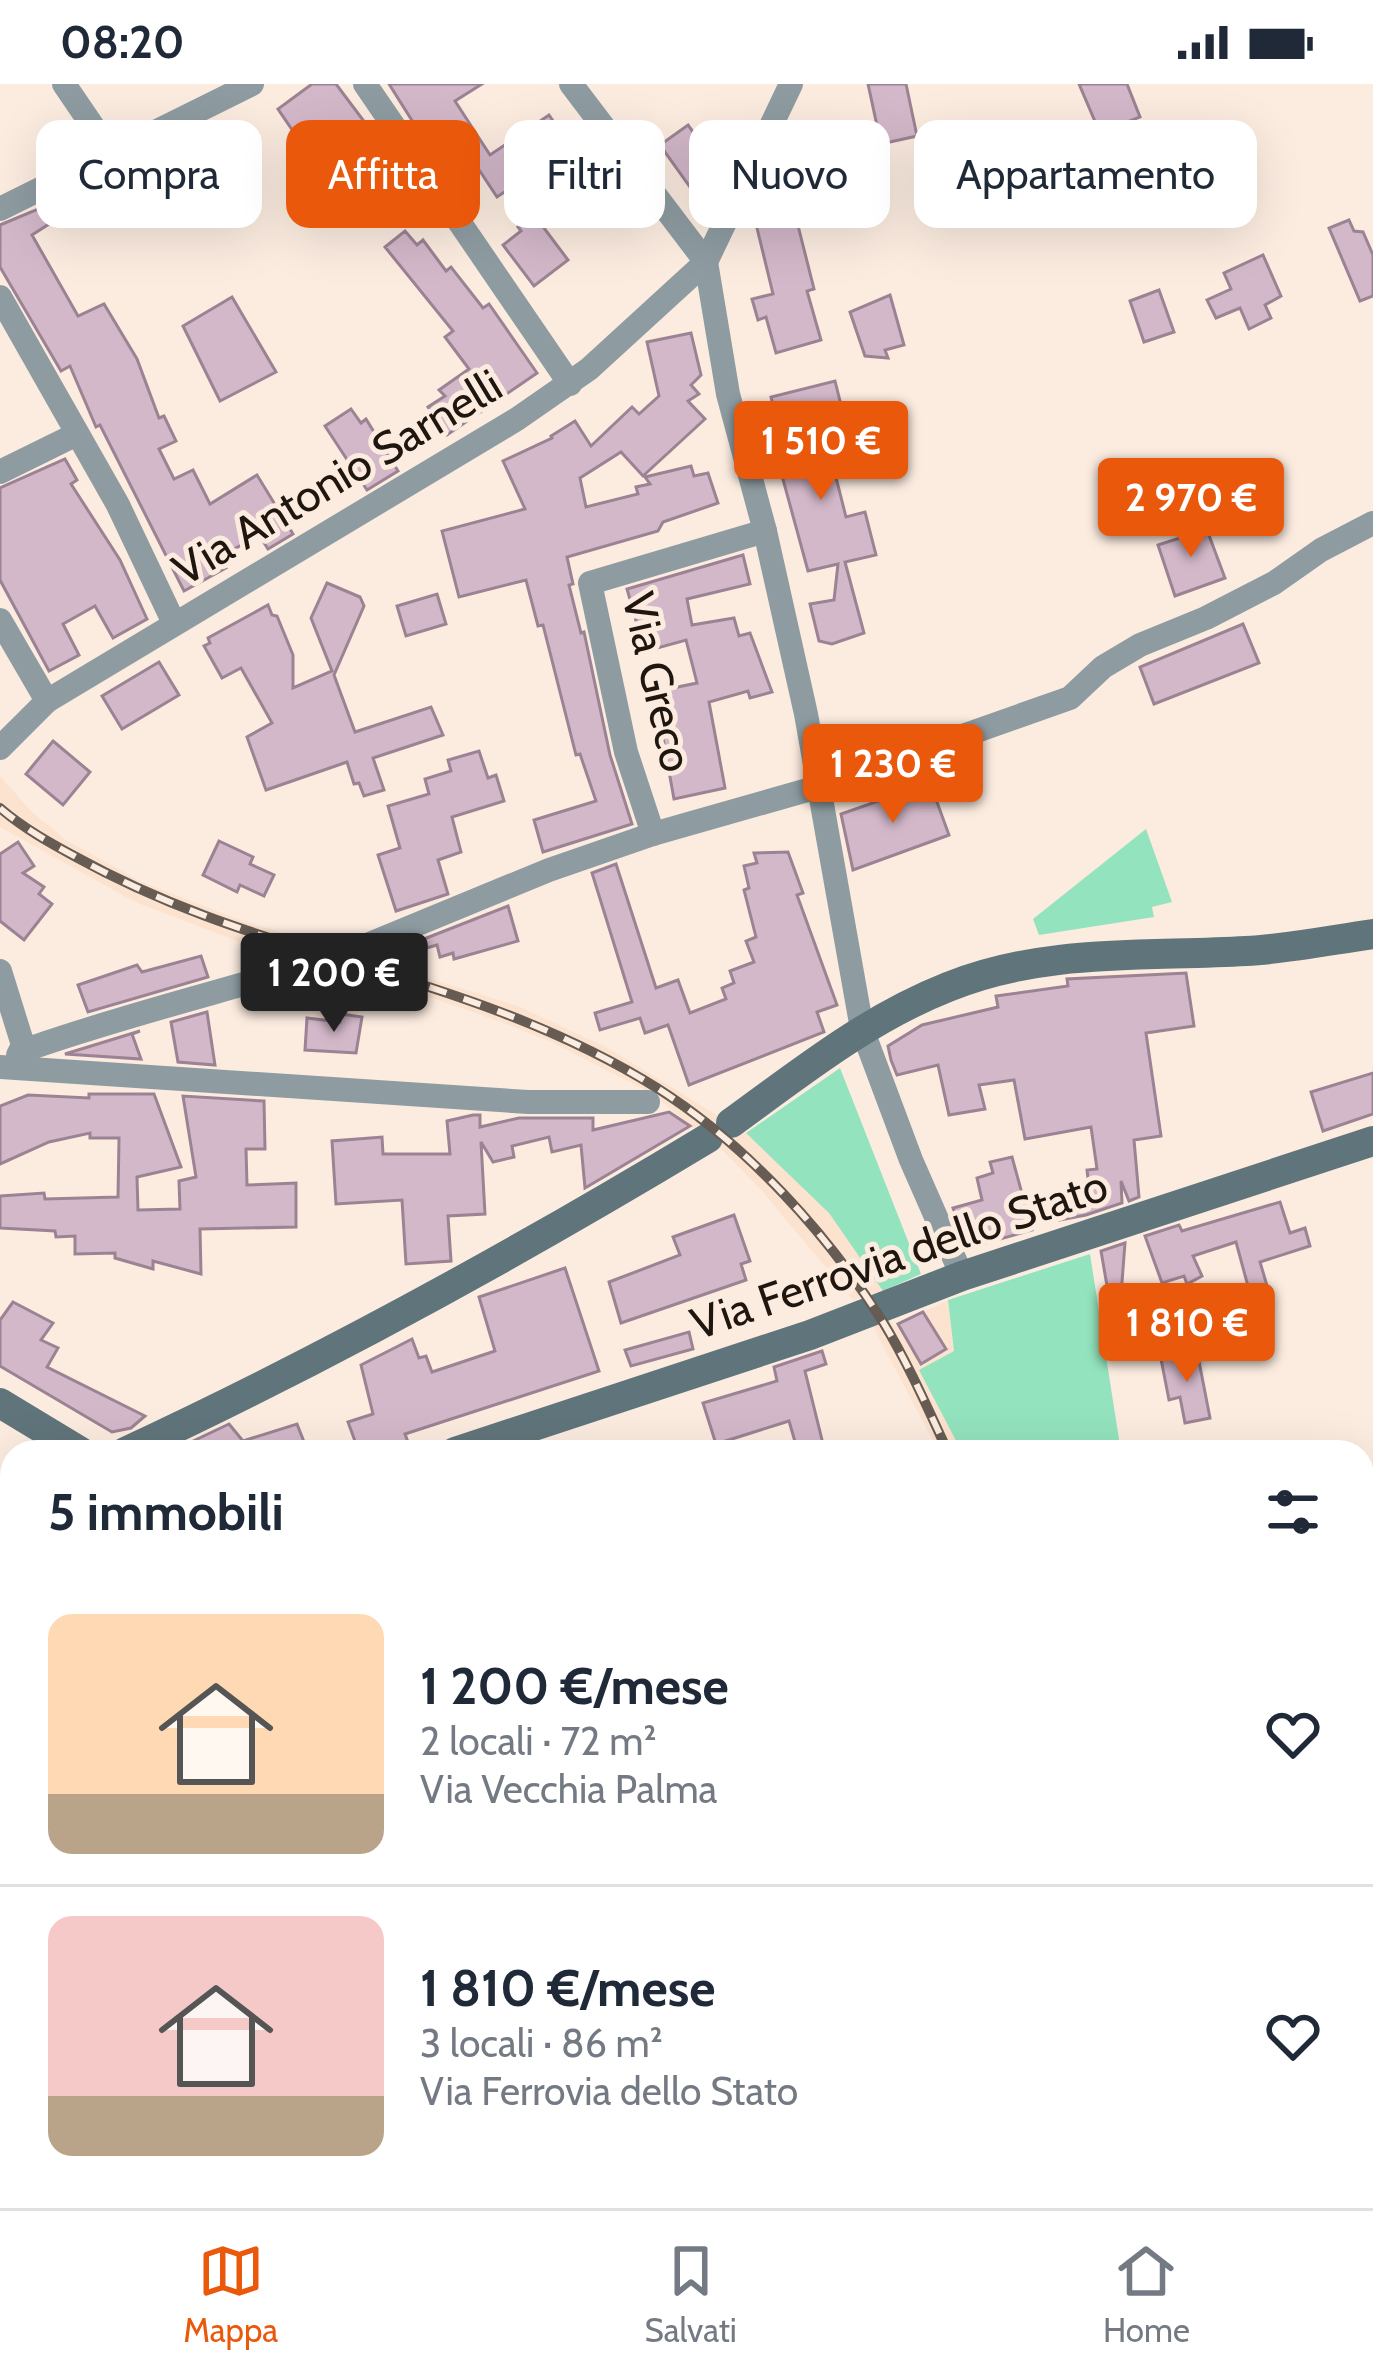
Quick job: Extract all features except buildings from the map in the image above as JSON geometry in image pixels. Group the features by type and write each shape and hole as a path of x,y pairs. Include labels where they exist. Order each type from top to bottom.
{"main road":[{"path":"149,1440 365,1333 583,1214 719,1131 862,1029 949,987 1019,965 1109,953 1252,951 1373,934"},
{"name":"Via Ferrovia dello Stato","path":"491,1440 810,1335 962,1276 1373,1141"},
{"path":"0,1403 61,1440"}],"street":[{"path":"64,84 88,120"},
{"path":"182,120 252,84"},
{"path":"365,84 569,384"},
{"path":"571,84 706,262 728,394 806,714 862,1029 911,1160 962,1276"},
{"path":"706,262 791,84"},
{"path":"0,209 36,192"},
{"name":"Via Antonio Sarnelli","path":"0,748 47,701 569,384 706,262"},
{"path":"0,297 118,505 174,623"},
{"path":"0,472 77,434"},
{"name":"Via Greco","path":"350,952 549,870 653,834 818,787 1070,698 1103,667 1140,645 1257,592 1373,523"},
{"name":"Via Greco","path":"653,834 626,752 590,583 765,531"},
{"path":"0,620 47,701"},
{"path":"23,1045 34,1047 124,1015 313,964"},
{"path":"0,971 23,1045 18,1055 0,1066"},
{"path":"0,1066 528,1102 649,1102"}],"shaded area":[{"path":"0,776 66,840 142,882 235,918 518,1006 608,1048 746,1133 789,1170 829,1213 883,1291 853,1300 723,1151 651,1093 501,1022 258,949 135,902 0,827"},
{"path":"948,1300 954,1351 920,1370 956,1440 933,1440 872,1325 889,1318 894,1326"}],"green space":[{"path":"1146,829 1172,902 1152,907 1154,917 1039,935 1033,919"},
{"path":"840,1068 921,1274 883,1291 829,1213 746,1133"},
{"path":"1090,1254 1119,1440 956,1440 919,1370 954,1351 948,1300"}],"tunnel":[{"path":"313,964 350,952"}],"railway":[{"path":"0,808 66,852 172,903 502,1013 582,1047 657,1088 753,1164 837,1256 892,1338 942,1440"}]}
